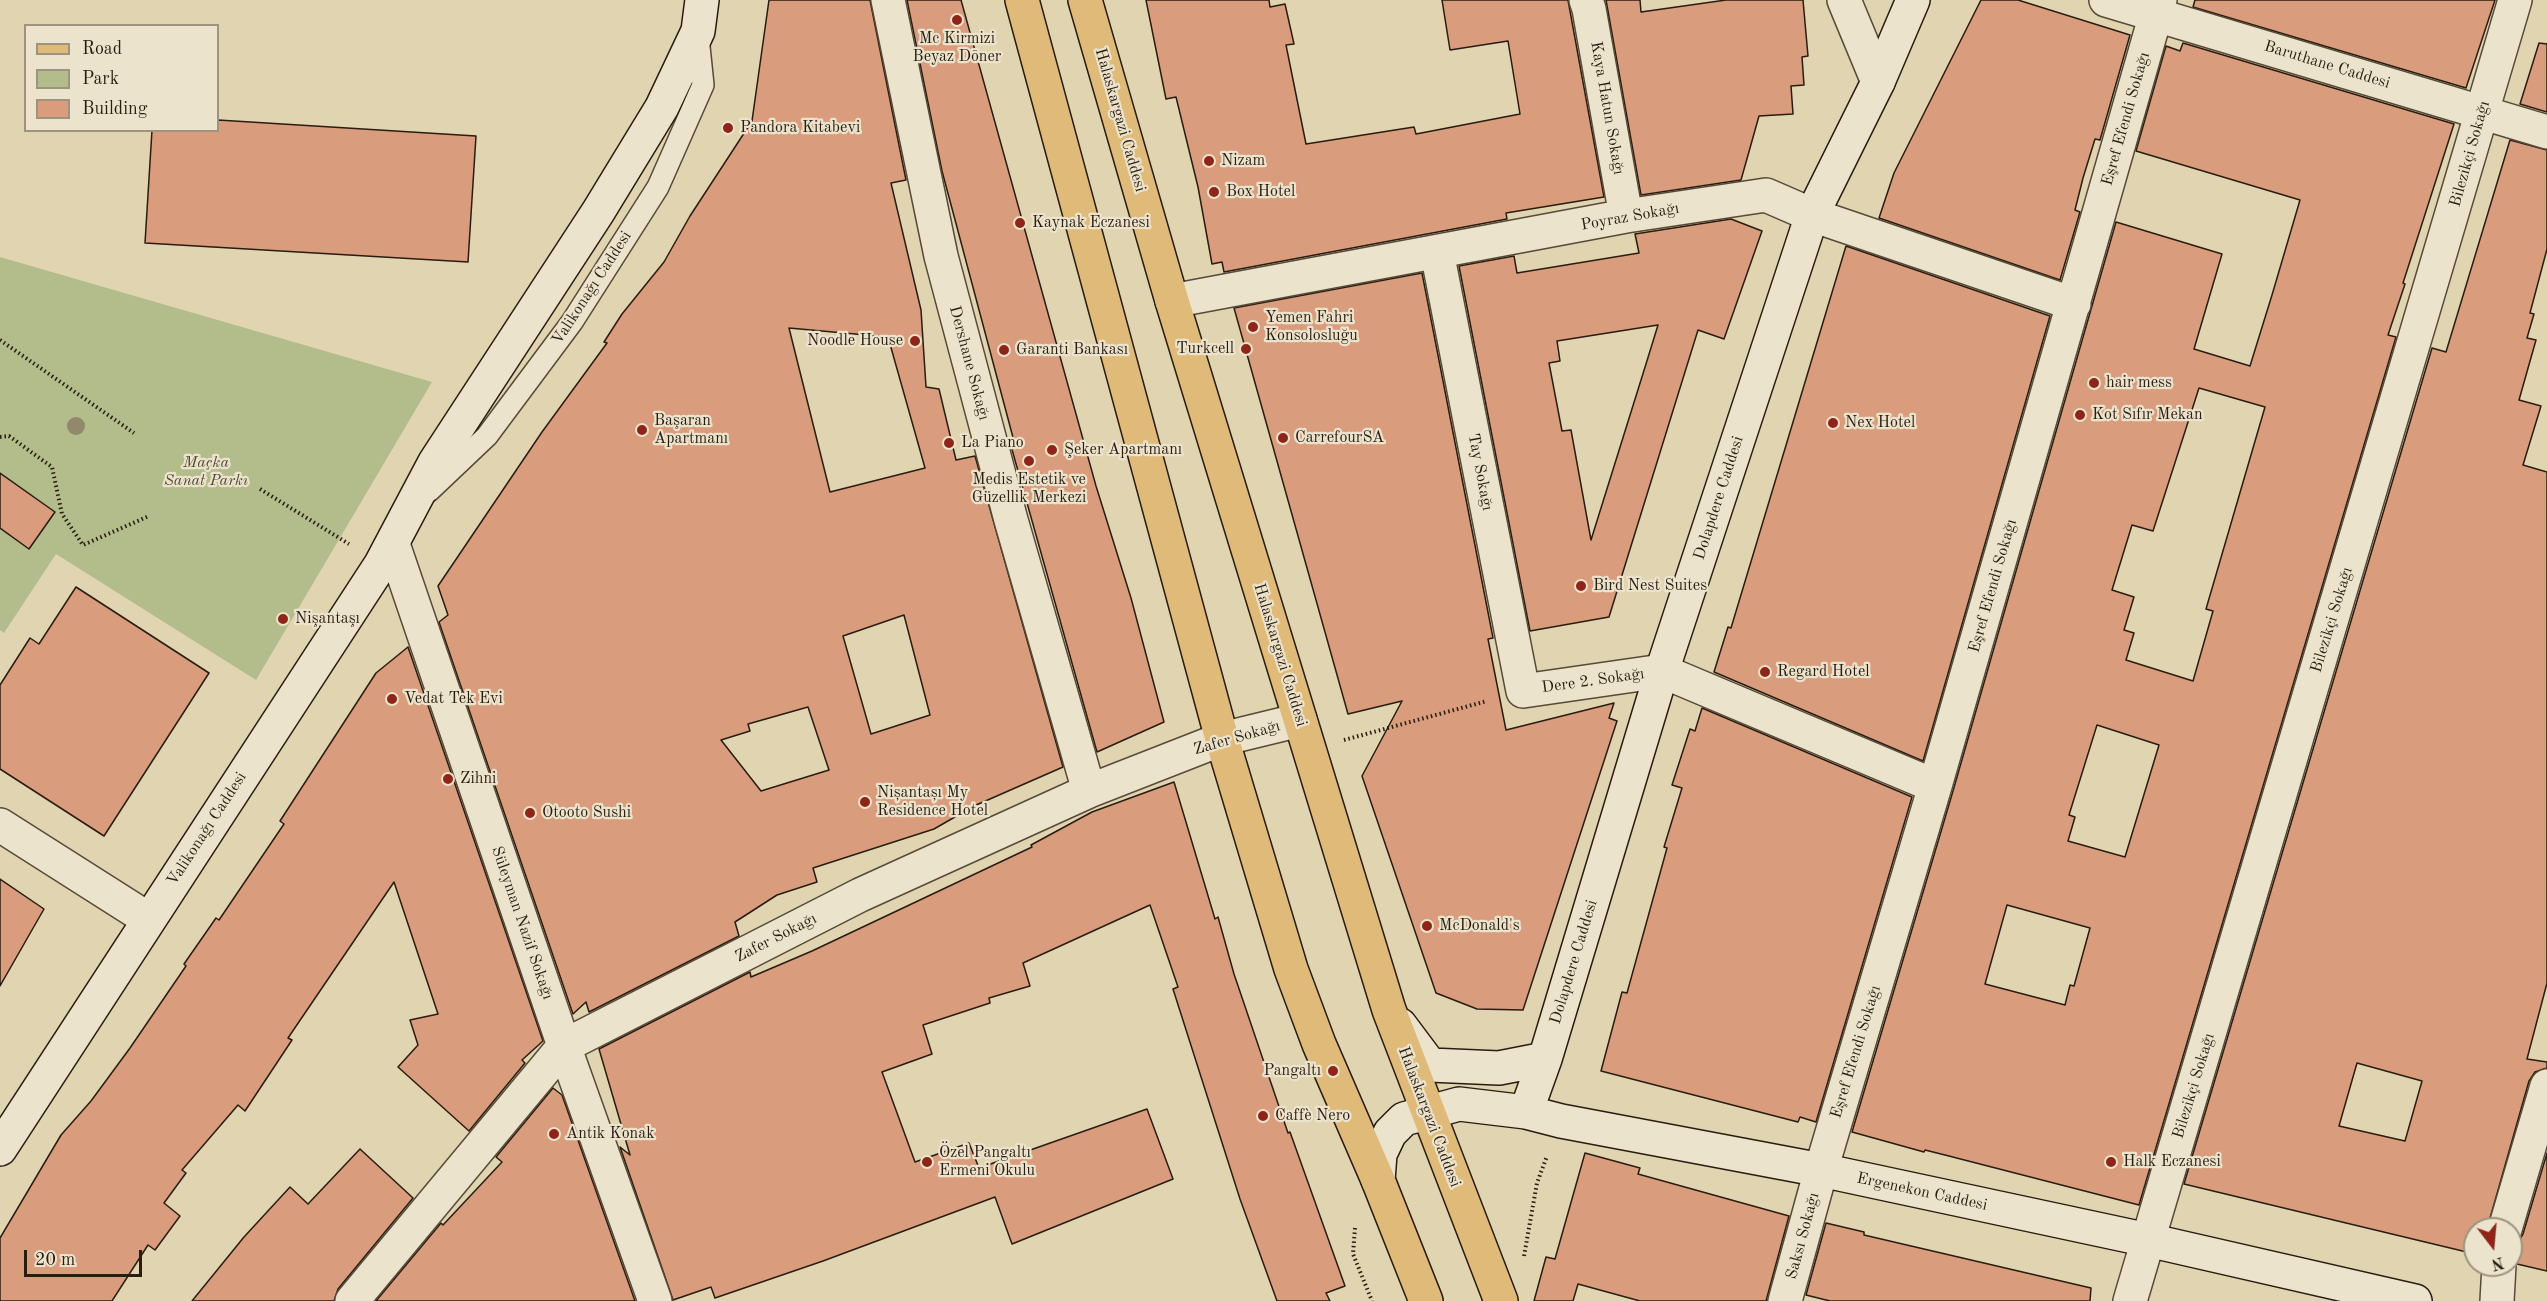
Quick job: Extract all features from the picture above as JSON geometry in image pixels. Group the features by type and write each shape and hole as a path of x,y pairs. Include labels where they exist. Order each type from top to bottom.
{"main road":[{"path":"1022,0 1222,739 1291,969 1319,1044 1378,1180 1426,1301"},
{"name":"Halaskargazi Caddesi","path":"1085,0 1172,301 1389,1010 1501,1301"}],"street":[{"name":"Dershane Sokağı","path":"888,0 941,256 1011,520 1089,791"},
{"name":"Kaya Hatun Sokağı","path":"1586,0 1626,216"},
{"path":"1844,0 1878,82"},
{"name":"Dolapdere Caddesi","path":"1526,1112 1545,1059 1662,671 1812,215 1878,82 1913,0"},
{"name":"Baruthane Caddesi","path":"2106,0 2158,7 2547,132"},
{"name":"Bilezikçi Sokağı","path":"2130,1301 2515,0"},
{"name":"Eşref Efendi Sokağı","path":"1821,1170 1935,786 2158,7"},
{"name":"Valikonağı Caddesi","path":"0,1149 387,554 435,462 598,212 662,107 700,15"},
{"name":"Poyraz Sokağı","path":"1172,301 1626,216 1766,195 1812,215 2074,304"},
{"name":"Tay Sokağı","path":"1437,252 1523,691"},
{"name":"Süleyman Nazif Sokağı","path":"387,554 654,1301"},
{"name":"Dere 2. Sokağı","path":"1523,691 1662,671 1935,786"},
{"name":"Zafer Sokağı","path":"352,1301 564,1046 860,895 1089,791 1222,739 1304,735"},
{"path":"0,825 148,919"},
{"path":"1389,1010 1430,1065 1499,1068 1545,1059"},
{"path":"2509,1217 2547,1086"},
{"name":"Ergenekon Caddesi","path":"1378,1180 1380,1154 1390,1133 1404,1119 1459,1104 1526,1112 1572,1123 1821,1170 2148,1240 2415,1301"},
{"name":"Saksı Sokağı","path":"1785,1301 1821,1170"},
{"path":"2497,1301 2498,1277"}],"path":[{"path":"0,340 134,434"},
{"path":"0,436 9,436 52,467 62,514 83,545 149,516"},
{"path":"260,489 387,554"},
{"name":"Dere 2. Sokağı","path":"1304,735 1523,691"},
{"path":"1522,1266 1537,1183"},
{"path":"1353,1254 1372,1301"}],"green space":[{"name":"Maçka Sanat Parkı","path":"0,257 432,382 256,680 56,554 4,633 0,630"}],"building":[{"path":"769,0 870,0 906,180 891,183 921,310 926,387 939,389 956,460 975,456 1063,767 974,806 934,829 813,868 817,882 777,895 735,922 739,936 589,1012 586,1002 573,1014 439,622 448,615 438,586 542,432 607,343 604,342 622,314 664,262 690,216 752,121","holes":["789,328 888,337 925,468 830,492","904,615 930,715 871,734 843,636","808,707 829,770 761,791 721,740 750,731 748,724"]},
{"path":"907,0 961,0 1164,722 1097,752 1011,446 1015,445 942,171"},
{"path":"1146,0 1269,0 1270,7 1285,4 1294,44 1286,45 1306,144 1414,127 1416,134 1520,114 1508,41 1450,50 1442,0 1568,0 1604,197 1506,213 1507,219 1224,272 1222,262 1212,264 1198,187 1176,97 1166,99"},
{"path":"1606,0 1640,0 1641,12 1726,0 1803,0 1808,56 1802,57 1804,85 1791,86 1793,114 1759,116 1741,180 1641,195"},
{"path":"1981,0 2018,0 2130,35 2100,140 2095,139 2083,178 2075,210 2080,212 2060,280 1879,218 1894,173"},
{"path":"2195,0 2495,0 2466,88 2193,7"},
{"path":"2183,43 2454,124 2403,283 2405,284 2388,335 2396,337 2139,1205 1852,1132 1953,791 2116,222 2222,254 2194,349 2250,366 2272,295 2300,200 2136,151 2166,46 2180,51","holes":["2199,388 2265,407 2206,609 2213,611 2193,681 2126,660 2134,633 2124,630 2134,597 2112,590 2132,525 2153,531","2097,725 2159,745 2125,857 2068,841 2075,817 2069,815","2007,905 2090,928 2074,986 2070,985 2065,1005 1985,984"]},
{"path":"2539,43 2547,44 2547,112 2520,104"},
{"path":"219,120 476,136 468,262 145,243 152,132 219,132"},
{"path":"2510,140 2547,150 2547,249 2530,313 2534,314 2527,338 2536,340 2519,400 2541,406 2523,465 2547,472 2547,983 2527,1059 2547,1062 2547,1068 2535,1072 2529,1081 2490,1217 2463,1217 2463,1251 2184,1184 2432,348 2446,352","holes":["2357,1063 2422,1081 2405,1141 2339,1126"]},
{"path":"1731,219 1762,231 1724,339 1698,330 1609,617 1530,631 1459,266 1514,256 1517,273 1639,253 1635,234","holes":["1658,325 1591,540 1571,430 1562,431 1549,363 1560,361 1557,341"]},
{"path":"1846,246 2050,316 1923,761 1714,672 1728,627 1731,628"},
{"path":"1422,273 1493,638 1488,639 1506,730 1614,703 1609,718 1617,721 1523,1010 1477,1009 1436,993 1362,776 1402,701 1348,714 1234,308"},
{"path":"0,473 55,512 29,549 0,528"},
{"path":"76,587 209,673 104,836 0,769 0,685 30,638 39,644"},
{"path":"408,647 543,1041 522,1060 525,1063 469,1131 398,1067 418,1045 410,1020 438,1014 394,882 288,1038 292,1040 245,1111 238,1105 182,1170 186,1173 164,1203 180,1216 155,1250 148,1245 112,1301 0,1301 0,1238 61,1135 91,1101 130,1048 186,966 184,964 216,918 219,920 284,824 280,821 376,673"},
{"path":"1702,708 1912,797 1816,1122 1800,1117 1798,1122 1601,1071 1622,992 1627,993 1667,848 1664,847 1682,788 1672,785 1690,729 1695,731"},
{"path":"1174,782 1215,919 1218,917 1234,974 1288,1133 1290,1132 1345,1286 1326,1293 1330,1301 1277,1301 1240,1199 1173,989 1178,987 1150,905 1023,963 1030,986 989,998 990,1003 923,1025 932,1054 882,1072 915,1162 969,1143 979,1168 1147,1109 1173,1179 1012,1244 995,1197 823,1261 715,1298 711,1287 673,1300 620,1147 630,1155 599,1049 750,972 751,977 812,951 1032,847 1031,845 1092,812"},
{"path":"0,879 44,909 0,986"},
{"path":"553,1088 562,1095 635,1301 376,1301 441,1223 443,1225 502,1162 496,1157"},
{"path":"360,1149 413,1198 338,1289 334,1301 192,1301 244,1237 290,1187 308,1204"},
{"path":"1585,1153 1640,1168 1638,1174 1789,1216 1766,1301 1640,1301 1578,1284 1573,1301 1534,1301 1546,1257 1555,1259"},
{"path":"2547,1153 2547,1271 2523,1265 2523,1234"},
{"path":"1826,1223 1864,1232 1864,1235 2091,1288 2090,1301 1830,1301 1806,1295"}],"place":[{"name":"Mc Kirmizi Beyaz Dōner","path":"957,20"},
{"name":"Pandora Kitabevi","path":"728,128"},
{"name":"Nizam","path":"1209,161"},
{"name":"Box Hotel","path":"1214,192"},
{"name":"Kaynak Eczanesi","path":"1020,223"},
{"name":"Yemen Fahri Konsolosluğu","path":"1253,327"},
{"name":"Noodle House","path":"915,341"},
{"name":"Turkcell","path":"1246,349"},
{"name":"Garanti Bankası","path":"1004,350"},
{"name":"hair mess","path":"2094,383"},
{"name":"Kot Sıfır Mekan","path":"2080,415"},
{"name":"Nex Hotel","path":"1833,423"},
{"name":"Başaran Apartmanı","path":"642,430"},
{"name":"CarrefourSA","path":"1283,438"},
{"name":"La Piano","path":"949,443"},
{"name":"Şeker Apartmanı","path":"1052,450"},
{"name":"Medis Estetik ve Güzellik Merkezi","path":"1029,461"},
{"name":"Bird Nest Suites","path":"1581,586"},
{"name":"Nişantaşı","path":"283,619"},
{"name":"Regard Hotel","path":"1765,672"},
{"name":"Vedat Tek Evi","path":"392,699"},
{"name":"Zihni","path":"448,779"},
{"name":"Nișantașı My Residence Hotel","path":"865,802"},
{"name":"Otooto Sushi","path":"530,813"},
{"name":"McDonald's","path":"1427,926"},
{"name":"Pangaltı","path":"1333,1071"},
{"name":"Caffè Nero","path":"1263,1116"},
{"name":"Antik Konak","path":"554,1134"},
{"name":"Özel Pangaltı Ermeni Okulu","path":"927,1162"},
{"name":"Halk Eczanesi","path":"2111,1162"}]}
